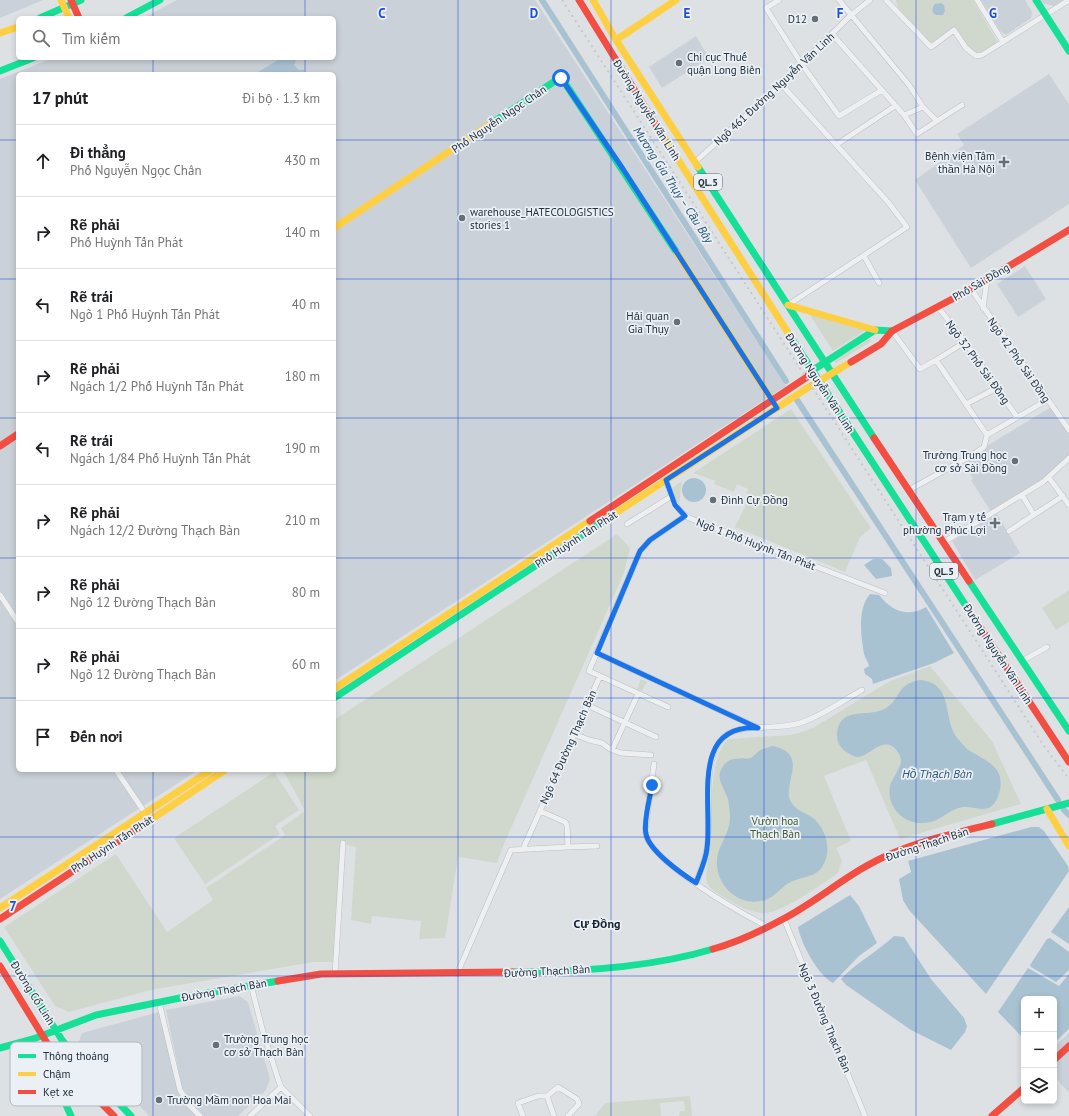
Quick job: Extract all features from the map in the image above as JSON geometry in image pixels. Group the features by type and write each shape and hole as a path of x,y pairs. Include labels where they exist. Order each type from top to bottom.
{"main road":[{"path":"61,0 68,16"},
{"path":"45,16 64,8 72,2 81,0"},
{"path":"130,16 160,0"},
{"path":"574,0 589,18"},
{"name":"Đường Nguyễn Văn Linh","path":"579,0 818,381 1069,762"},
{"name":"Đường Nguyễn Văn Linh","path":"593,0 616,40 831,374 1069,732"},
{"path":"616,40 676,0"},
{"path":"1036,0 1069,51"},
{"path":"72,2 78,16"},
{"path":"0,33 16,27"},
{"path":"0,71 28,60"},
{"name":"Phố Nguyễn Ngọc Chân","path":"336,227 561,78 623,169 773,401"},
{"name":"Phố Sài Đồng","path":"818,381 881,344 892,331 987,280 1069,230"},
{"path":"752,276 764,269"},
{"path":"788,306 875,330 892,331"},
{"path":"824,363 875,330"},
{"name":"Phố Huỳnh Tấn Phát","path":"336,696 346,685 575,535 807,378 812,370 824,363"},
{"name":"Phố Huỳnh Tấn Phát","path":"575,535 666,480 818,381"},
{"path":"773,401 777,408"},
{"path":"0,446 16,435"},
{"name":"Phố Huỳnh Tấn Phát","path":"336,688 346,685"},
{"name":"Phố Huỳnh Tấn Phát","path":"0,919 149,820 202,780 209,772"},
{"name":"Phố Huỳnh Tấn Phát","path":"0,908 145,813 202,780 220,772"},
{"name":"Đường Thạch Bàn","path":"22,1042 43,1036 70,1024 96,1015 251,985 320,974 457,974 544,972 643,964 690,956 733,943 784,919 855,873 892,853 942,837 1069,803"},
{"path":"1047,809 1069,846"},
{"path":"145,813 149,820"},
{"name":"Đường Cổ Linh","path":"0,941 65,1042"},
{"name":"Đường Cổ Linh","path":"0,966 46,1042"},
{"name":"Đường Thạch Bàn","path":"0,1048 10,1045"},
{"path":"1057,1057 1069,1046"},
{"path":"992,1116 1021,1091"},
{"path":"66,1106 71,1116"},
{"name":"Đường Cổ Linh","path":"104,1106 114,1116"},
{"name":"Đường Cổ Linh","path":"122,1106 131,1116"}],"street":[{"path":"778,0 766,8 801,63 839,116 882,90"},
{"path":"839,0 850,16 909,85 923,107 937,121"},
{"name":"Ngõ 461 Đường Nguyễn Văn Linh","path":"695,162 781,84 850,16 870,0"},
{"path":"886,0 931,47 954,30 966,48 976,56 1003,42 1069,0"},
{"path":"977,0 1003,42"},
{"path":"832,34 904,115 917,134 962,105"},
{"path":"781,84 888,202 907,227 788,306"},
{"path":"836,145 895,106"},
{"path":"904,115 923,107"},
{"path":"864,256 879,283"},
{"name":"Ngõ 42 Phố Sài Đồng","path":"983,308 987,280"},
{"name":"Ngõ 42 Phố Sài Đồng","path":"971,289 1069,430"},
{"name":"Ngõ 32 Phố Sài Đồng","path":"938,307 965,342 1017,417"},
{"path":"892,331 920,370 965,342"},
{"path":"936,360 987,435"},
{"path":"966,404 997,388"},
{"path":"909,490 984,447 987,435 1047,400"},
{"path":"944,542 1049,478 1069,458"},
{"path":"1049,478 1069,505"},
{"name":"Ngõ 1 Phố Huỳnh Tấn Phát","path":"666,480 675,505 685,516 885,593"},
{"path":"1022,495 1034,515"},
{"path":"627,524 672,496"},
{"path":"1009,532 1063,496"},
{"path":"600,676 589,671 640,551 650,540 685,516"},
{"path":"0,595 16,619"},
{"path":"1022,661 1047,647"},
{"path":"597,653 758,728"},
{"name":"Ngõ 64 Đường Thạch Bàn","path":"568,847 567,825 565,822 540,812 600,676 668,707"},
{"path":"696,883 707,848 708,790 714,751 717,744 726,735 745,728 790,726 808,720 862,690"},
{"path":"612,750 638,694"},
{"path":"587,705 656,737"},
{"path":"574,734 589,740 602,742 612,750 626,754 651,756"},
{"path":"654,764 646,836 661,856 696,883 727,904 768,927"},
{"path":"117,772 145,813"},
{"path":"523,849 540,812"},
{"path":"336,974 343,843"},
{"path":"457,974 511,850 597,846"},
{"name":"Ngõ 3 Đường Thạch Bàn","path":"784,919 865,1116"},
{"path":"251,985 263,1032 281,1087 309,1116"},
{"path":"159,1002 180,1090 189,1105 200,1116"},
{"path":"250,1116 281,1087"},
{"path":"523,1116 518,1103 538,1096 547,1096 558,1087 577,1099 579,1104 568,1116"},
{"path":"547,1096 554,1116"}],"shaded area":[{"path":"0,0 43,0 0,18"},
{"path":"177,0 535,0 786,386 336,680 336,72 18,72 48,60 336,60 336,16 147,16"},
{"path":"981,0 1025,0 1032,12 1031,18 1006,35 1000,31"},
{"path":"1040,0 1063,0 1054,6 1042,3"},
{"name":"Chi cục Thuế quận Long Biên","path":"696,36 709,58 662,88 649,67"},
{"path":"16,73 16,772 195,772 0,899 0,79"},
{"name":"Bệnh viện Tâm thần Hà Nội","path":"1049,74 1069,104 1069,204 971,268 915,180 964,145 957,134"},
{"path":"1025,266 1046,299 1018,317 997,284"},
{"name":"Trường Trung học cơ sở Sài Đồng","path":"1051,407 1069,434 1069,456 1043,479 991,512 971,480 973,479 969,472 973,469 967,458"},
{"path":"997,514 1020,553 975,580 952,541"},
{"name":"Trường Trung học cơ sở Thạch Bàn","path":"239,996 248,1002 270,1079 266,1090 238,1116 204,1116 191,1101 182,1087 166,1010"},
{"path":"159,1012 178,1091 197,1116 149,1116 140,1106 142,1106 142,1042 80,1042 82,1033"},
{"path":"1069,1033 1069,1093 1057,1079 1057,1044"}],"green space":[{"path":"896,0 973,0 997,41 995,45 978,54 967,46 957,30 954,30 934,44 929,42 898,8"},
{"path":"808,312 866,330 833,351"},
{"path":"869,339 872,341 836,363 834,362 835,360"},
{"path":"791,409 871,528 860,537 845,572 735,527 751,495 746,493 748,489 737,484 734,492 714,484 715,481 693,473"},
{"path":"682,481 679,505 672,488"},
{"path":"617,534 630,548 624,573 504,844 497,863 458,857 445,938 419,939 421,921 372,916 371,924 351,920 356,847 343,844 336,962 313,962 151,990 69,1012 55,1006 4,927 116,854 167,932 213,900 206,888 285,835 281,828 305,811 284,772 336,772 336,719"},
{"path":"1069,590 1069,622 1056,630 1042,608"},
{"name":"Vườn hoa Thạch Bàn","path":"930,666 992,741 1021,804 900,839 866,760 824,776 851,841 836,848 842,860 838,873 801,898 770,912 762,913 747,910 729,901 712,889 706,880 706,876 711,840 712,786 717,758 722,747 729,739 790,735 802,732 813,728 888,682"},
{"path":"641,679 647,682 642,691 637,689"},
{"path":"274,772 299,810 275,826 280,834 205,884 174,838"},
{"path":"690,1096 692,1116 679,1116 680,1111 685,1111 684,1101 660,1103 661,1116 595,1116 605,1103"}],"water":[{"path":"941,3 944,5 945,11 943,15 936,15 933,12 933,7 935,4"},
{"path":"278,60 296,60 294,65 299,70 304,70 304,72 258,72"},
{"path":"694,478 699,479 705,485 705,495 699,501 694,502 689,501 683,495 682,490 683,485 689,479"},
{"path":"873,559 882,559 891,568 892,576 876,579 864,565"},
{"path":"870,594 879,595 889,605 900,611 912,612 926,607 954,653 934,663 873,684 872,679 865,674 864,669 869,666 864,654 861,631 863,607"},
{"name":"Hồ Thạch Bàn","path":"920,680 931,682 938,687 946,702 952,729 957,738 968,750 992,765 1000,775 1000,790 997,800 992,806 981,809 962,807 928,823 916,823 909,821 898,813 889,794 892,780 901,761 896,749 892,746 882,745 861,757 856,757 849,754 840,746 837,735 839,725 843,719 856,714 879,711 886,708 895,700 902,688 912,682"},
{"path":"772,746 783,750 790,755 793,762 793,769 789,793 790,800 795,807 813,818 820,825 826,839 827,854 825,862 821,868 812,875 789,883 769,899 756,902 747,901 738,898 731,893 720,878 717,870 719,849 728,829 730,817 728,799 721,784 720,772 728,761 751,758 760,750"},
{"path":"1031,827 1039,827 1044,831 1068,866 1069,871 986,994 909,910 903,900 899,879 911,872 908,861"},
{"path":"850,895 859,906 877,943 859,956 833,983 827,979 816,966 806,950 798,927"},
{"path":"1069,907 1069,944 1051,932"},
{"path":"894,936 904,937 931,979 964,1018 967,1026 965,1032 951,1050 911,1030 846,985 841,979"},
{"path":"1050,938 1069,952 1069,970 1056,982 1030,965 1047,939"},
{"path":"1028,968 1059,986 1069,974 1069,1029 1057,1040 1057,996 1021,996 1021,1036 998,1012"}],"waterway":[{"name":"Mương Gia Thụy – Cầu Bây","path":"542,0 786,381"},
{"path":"797,400 1058,800"},
{"path":"1064,810 1069,815"}],"railway":[{"path":"562,0 1044,746 1069,779"}],"traffic: fast":[{"path":"45,16 81,0"},
{"path":"130,16 160,0"},
{"path":"1036,0 1069,51"},
{"path":"0,71 28,60"},
{"path":"489,125 561,77 677,253"},
{"path":"698,167 874,438"},
{"path":"810,372 875,330 892,331"},
{"path":"790,336 970,612"},
{"path":"336,697 608,518"},
{"path":"969,581 1069,731"},
{"path":"992,824 1069,803"},
{"path":"0,941 64,1042"},
{"path":"513,972 614,968 664,961 713,949"},
{"path":"22,1042 96,1015 185,997 278,981"},
{"path":"0,1048 10,1045"},
{"path":"66,1106 71,1116"},
{"path":"121,1106 131,1116"}],"traffic: slow":[{"path":"61,0 68,16"},
{"path":"593,0 616,40 698,167"},
{"path":"616,40 676,0"},
{"path":"0,33 16,28"},
{"path":"336,227 489,125"},
{"path":"658,128 790,336"},
{"path":"677,253 777,408"},
{"path":"788,305 875,330"},
{"path":"608,518 809,387 851,362"},
{"path":"336,688 590,521"},
{"path":"0,908 208,772"},
{"path":"140,827 222,772"},
{"path":"1047,809 1069,846"}],"traffic: jam":[{"path":"71,0 78,16"},
{"path":"579,0 658,128"},
{"path":"851,362 881,344 892,331 971,289 1069,230"},
{"path":"590,521 807,377 810,372"},
{"path":"0,446 16,435"},
{"path":"874,438 969,581"},
{"path":"970,612 1069,762"},
{"path":"713,949 740,940 775,923 797,911 864,867 893,853 929,840 992,824"},
{"path":"0,919 140,827"},
{"path":"0,966 46,1042"},
{"path":"278,981 321,974 513,972"},
{"path":"1057,1057 1069,1046"},
{"path":"992,1116 1021,1091"},
{"path":"104,1106 114,1116"}],"place":[{"name":"D12","path":"815,19"},
{"name":"Chi cục Thuế quận Long Biên","path":"679,63"},
{"name":"Bệnh viện Tâm thần Hà Nội","path":"1004,162"},
{"name":"warehouse_HATECOLOGISTICS stories 1","path":"462,218"},
{"name":"Hải quan Gia Thụy","path":"677,322"},
{"name":"Trường Trung học cơ sở Sài Đồng","path":"1015,461"},
{"name":"Đình Cự Đồng","path":"713,500"},
{"name":"Trạm y tế phường Phúc Lợi","path":"995,523"},
{"name":"Trường Trung học cơ sở Thạch Bàn","path":"216,1045"},
{"name":"Trường Mầm non Hoa Mai","path":"159,1100"}],"district":[{"name":"Cự Đồng","path":"597,924"}],"route":[{"path":"561,78 623,169 777,408 666,480 675,505 685,516 650,540 640,551 597,653 758,728 739,729 726,735 721,738 714,751 711,761 708,790 708,838 706,857 696,883 686,877 666,860 648,841 645,831 652,785"}]}
